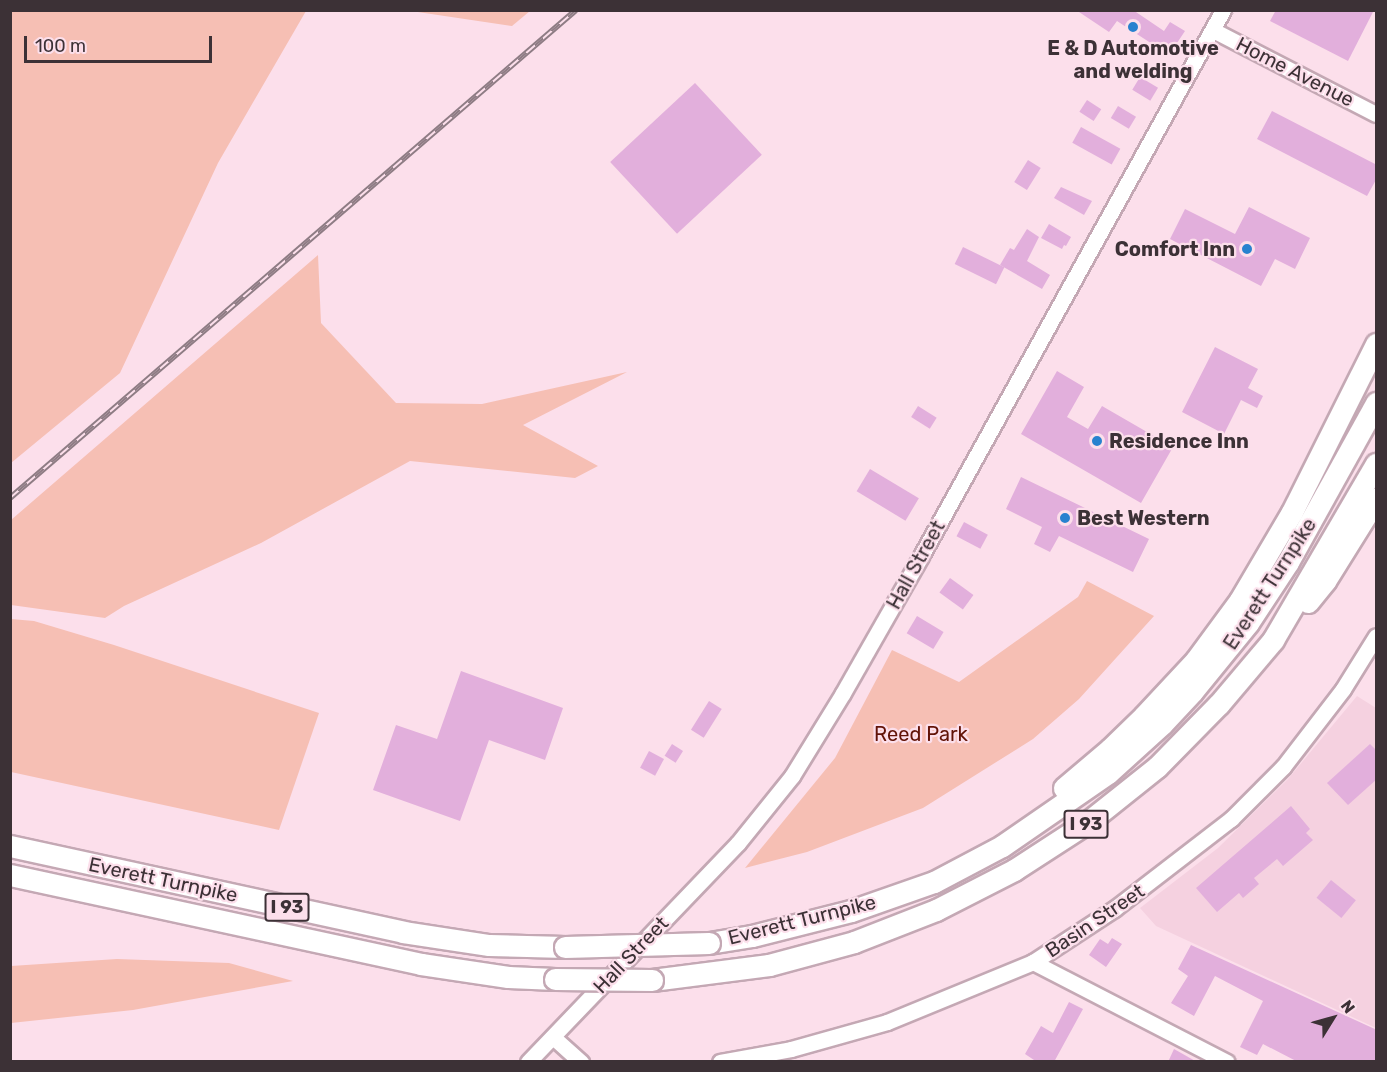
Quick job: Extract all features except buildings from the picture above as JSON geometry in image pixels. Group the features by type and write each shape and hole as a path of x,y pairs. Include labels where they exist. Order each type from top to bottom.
{"highway":[{"path":"934,882 1082,773 1144,716 1196,660 1240,600 1292,512 1377,344"},
{"name":"Everett Turnpike","path":"10,846 403,932 489,945 565,947 709,943 752,936 851,911 934,882 1002,846 1099,779 1162,724 1192,692 1248,624 1288,562 1377,403"},
{"name":"Everett Turnpike","path":"10,875 421,964 508,976 652,980 769,964 854,942 936,910 1014,870 1088,822 1157,767 1219,704 1273,640 1377,464"},
{"path":"1273,640 1324,581 1377,499"},
{"path":"10,887 141,903"}],"street":[{"name":"Hall Street","path":"528,1062 738,843 798,766 843,693 1008,403 1223,10"},
{"name":"Home Avenue","path":"1213,30 1377,114"},
{"name":"Basin Street","path":"720,1062 791,1049 887,1022 1033,962 1114,909 1231,819 1283,767 1343,689 1377,636"},
{"path":"1033,962 1227,1062"},
{"path":"552,1037 581,1062"}],"shaded area":[{"path":"1357,696 1376,708 1376,1028 1156,926 1140,908 1218,848 1288,779"}],"green space":[{"path":"11,10 306,11 218,163 120,373 11,463"},
{"path":"530,10 512,26 411,11"},
{"path":"318,255 321,323 396,403 482,404 627,372 523,425 598,466 575,478 410,461 261,543 124,606 105,618 11,605 11,520"},
{"name":"Reed Park","path":"1087,581 1154,616 1079,699 1033,739 923,808 807,852 745,868 835,758 892,650 959,682 1078,597"},
{"path":"11,619 34,621 114,645 319,713 279,830 11,772"},
{"path":"117,959 229,963 293,981 133,1010 11,1023 11,966"}],"railway":[{"path":"10,498 576,10"}],"place":[{"name":"E & D Automotive and welding","path":"1133,27"},
{"name":"Comfort Inn","path":"1247,249"},
{"name":"Residence Inn","path":"1097,441"},
{"name":"Best Western","path":"1065,518"}]}
